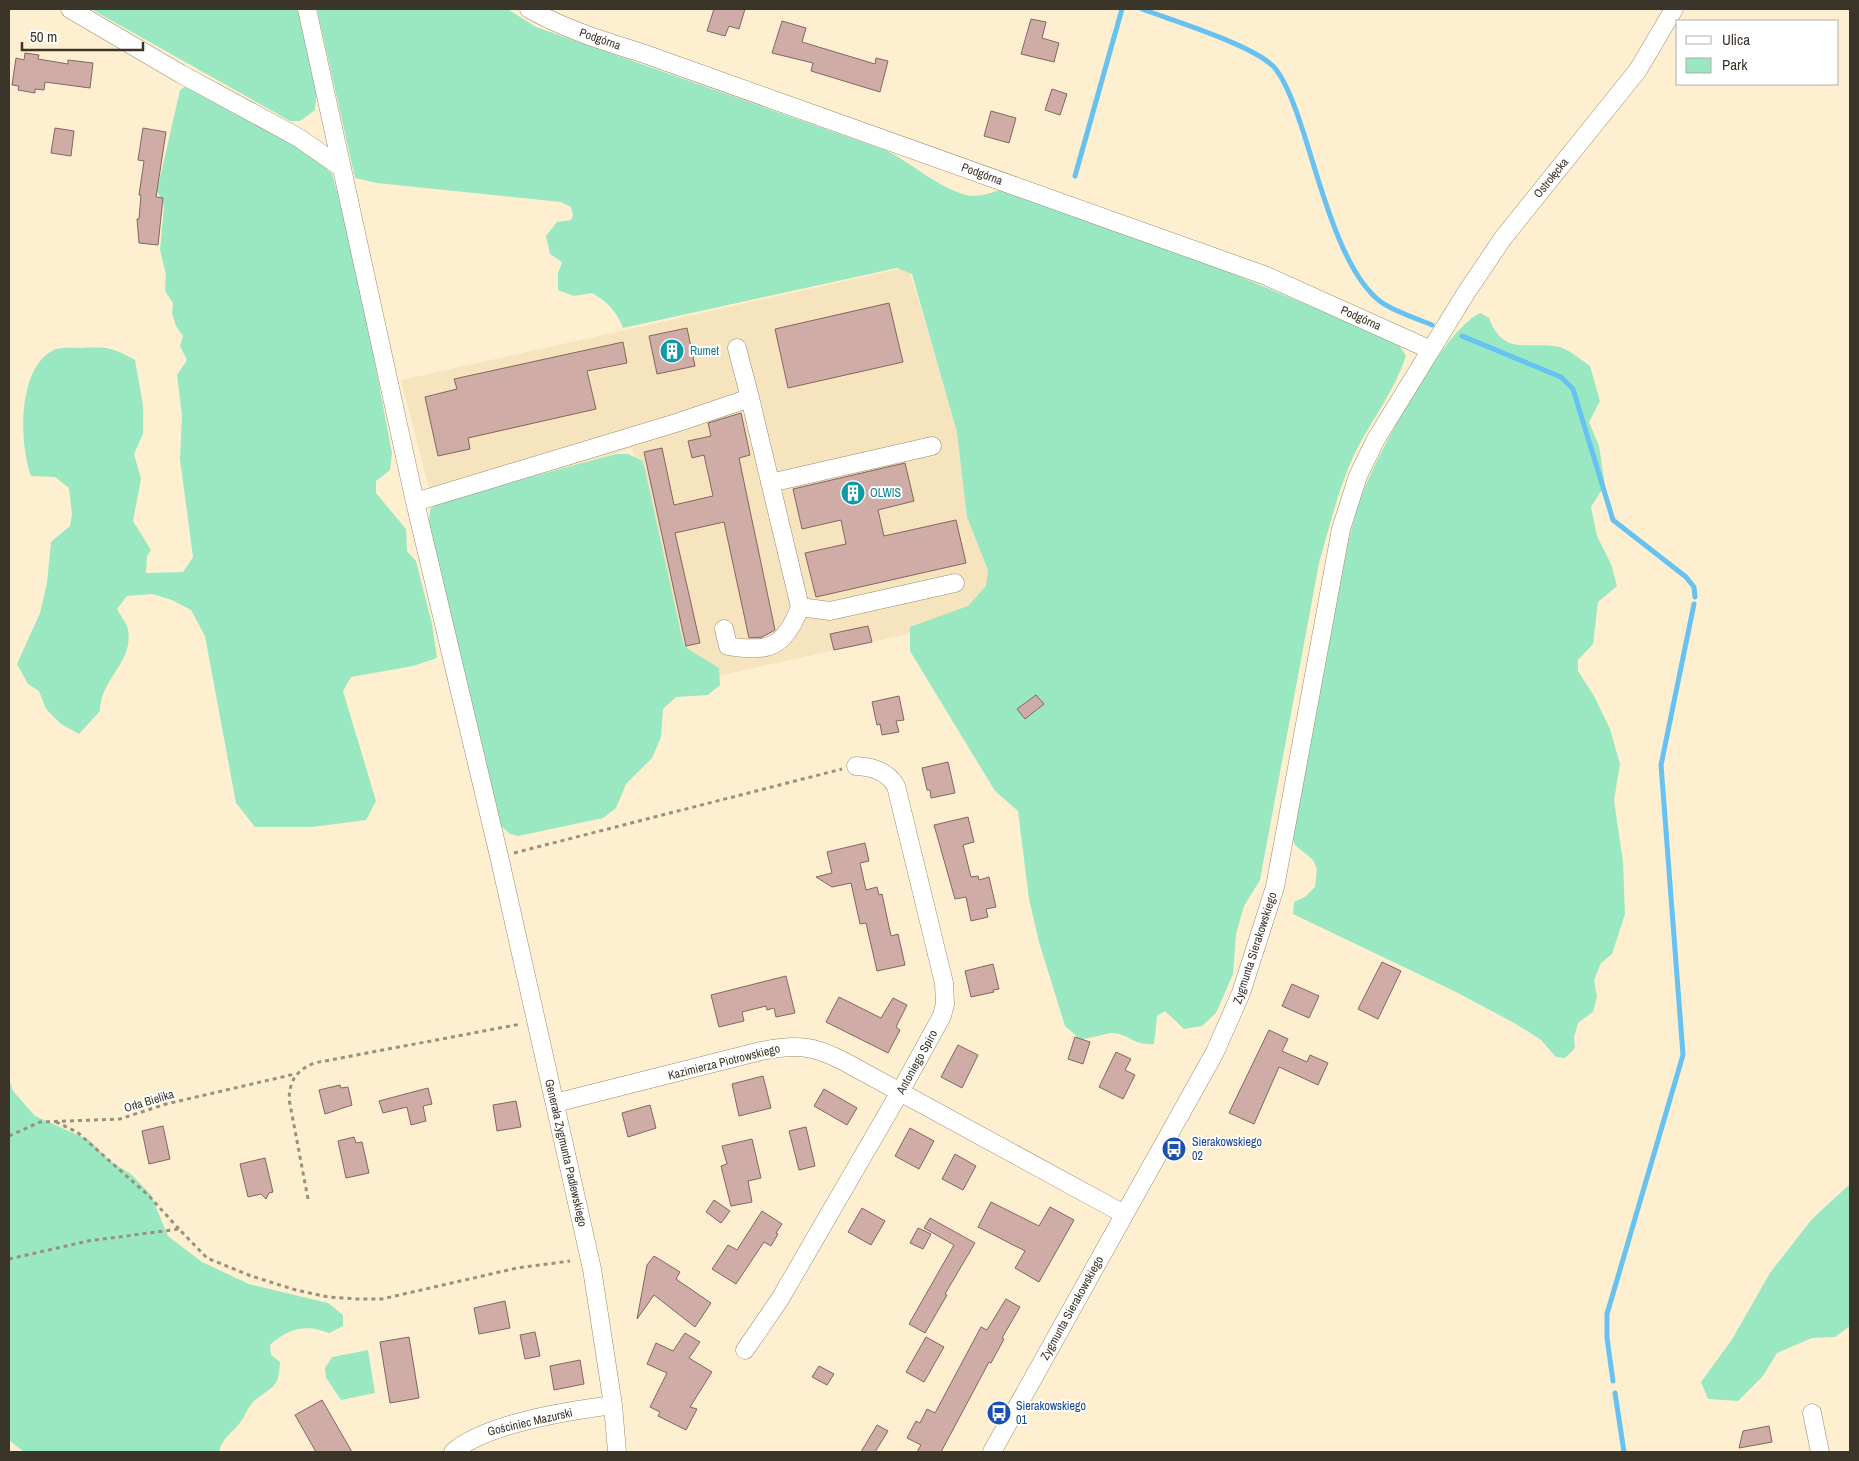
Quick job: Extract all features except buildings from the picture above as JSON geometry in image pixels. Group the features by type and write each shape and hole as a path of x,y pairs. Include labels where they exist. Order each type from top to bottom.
{"street":[{"path":"70,9 181,74 299,138 342,168"},
{"name":"Generała Zygmunta Padlewskiego","path":"307,9 415,502 499,856 592,1269 617,1452"},
{"name":"Podgórna","path":"529,9 598,40 642,53 1264,275 1432,350"},
{"name":"Ostrołęcka","path":"1432,350 1503,238 1638,70 1674,9"},
{"path":"724,629 728,646 748,650 765,648 777,644 786,636 800,607 737,348"},
{"name":"Zygmunta Sierakowskiego","path":"992,1452 1215,1052 1244,985 1275,886 1341,529 1350,498 1368,454 1432,350"},
{"path":"415,502 676,423 750,398"},
{"path":"770,483 932,446"},
{"path":"800,607 830,611 955,583"},
{"name":"Antoniego Spiro","path":"745,1350 780,1300 900,1092 942,1016 945,1004 944,984 896,786 891,778 881,770 870,766 856,766"},
{"name":"Kazimierza Piotrowskiego","path":"556,1104 762,1051 810,1046 830,1054 1124,1214"},
{"name":"Gościniec Mazurski","path":"453,1452 472,1439 496,1428 612,1405"},
{"path":"1812,1413 1820,1452"}],"path":[{"path":"499,856 856,766"},
{"name":"Orła Bielika","path":"9,1136 40,1122 120,1119 166,1104 296,1074 314,1063 537,1021"},
{"path":"296,1074 290,1086 290,1100 308,1199"},
{"path":"55,1121 77,1132 149,1196 207,1258 251,1276 296,1290 357,1300 382,1300 517,1268 570,1261"},
{"path":"9,1259 88,1241 179,1229"}],"shaded area":[{"name":"Rumet","path":"908,267 1015,610 691,682 632,448 435,511 401,380"}],"green space":[{"path":"91,9 299,9 317,88 315,110 300,121 290,121"},
{"path":"317,9 507,9 536,27 885,150 955,191 975,196 1000,190 1217,267 1398,343 1406,356 1390,391 1352,460 1331,519 1319,563 1260,880 1244,906 1236,934 1233,974 1216,1013 1202,1026 1184,1029 1165,1011 1157,1016 1154,1044 1147,1044 1136,1042 1124,1035 1112,1033 1080,1039 1065,1026 1039,942 1029,899 1018,811 995,791 910,651 910,627 968,606 986,586 988,570 967,517 957,432 912,274 897,268 623,328 615,312 607,303 592,293 574,296 558,290 558,274 562,262 550,254 546,236 557,222 571,220 573,215 571,207 561,202 377,183 355,178"},
{"path":"185,87 295,143 313,156 332,174 353,248 392,453 390,470 376,481 376,493 406,529 407,551 416,561 432,624 437,658 413,666 351,677 343,691 376,801 366,820 312,827 255,827 236,803 205,636 191,610 172,600 152,594 127,596 117,609 128,630 129,641 126,652 105,689 100,711 79,734 61,724 46,709 39,691 28,684 17,664 40,613 47,583 51,542 70,526 72,515 69,488 55,477 31,476 24,445 24,407 27,389 33,372 42,359 54,350 60,348 104,348 120,352 135,360 143,405 143,434 134,454 141,479 133,521 151,550 147,556 146,573 183,572 193,557 180,459 182,416 177,375 187,360 180,346 183,336 176,326 172,313 173,303 165,291 166,275 160,250 164,205 157,191 180,90"},
{"path":"1480,313 1489,318 1495,330 1510,343 1519,345 1549,345 1564,348 1590,366 1600,401 1589,422 1599,446 1605,485 1591,507 1597,536 1611,564 1617,586 1598,602 1593,644 1578,660 1578,671 1594,696 1610,729 1620,764 1614,800 1623,862 1625,914 1612,954 1601,963 1594,980 1597,997 1593,1012 1578,1023 1574,1037 1575,1048 1565,1058 1556,1057 1541,1040 1516,1024 1456,992 1293,914 1294,902 1305,897 1315,887 1317,869 1313,860 1295,845 1290,832 1347,546 1358,505 1393,431 1428,370 1464,324"},
{"path":"616,454 628,454 643,461 683,642 688,649 719,668 720,685 708,695 676,697 663,709 661,737 652,758 626,784 616,808 603,818 518,836 510,834 500,825 429,522 430,509 443,501"},
{"path":"9,1079 13,1091 35,1116 89,1140 110,1161 131,1174 151,1195 168,1236 202,1262 249,1284 328,1303 343,1315 343,1326 329,1333 321,1330 298,1329 277,1339 270,1345 271,1355 280,1362 276,1382 254,1401 241,1421 224,1440 219,1452 24,1452 9,1440"},
{"path":"1850,1184 1850,1326 1835,1337 1812,1338 1777,1353 1763,1376 1738,1401 1708,1399 1701,1382 1731,1341 1770,1273 1812,1219"},
{"path":"368,1350 375,1393 341,1400 326,1378 325,1368 332,1357"}],"waterway":[{"path":"1075,176 1122,9"},
{"path":"1142,9 1230,41 1273,66 1282,78 1294,105 1332,221 1354,269 1366,288 1381,302 1399,312 1432,325"},
{"path":"1462,336 1561,377 1573,389 1613,520 1686,577 1694,587 1695,597"},
{"path":"1613,1381 1607,1338 1607,1314 1683,1055 1661,765 1694,604"},
{"path":"1615,1393 1624,1452"}],"place":[{"name":"Rumet","path":"672,351"},
{"name":"OLWIS","path":"853,493"},
{"name":"Sierakowskiego 02","path":"1174,1149"},
{"name":"Sierakowskiego 01","path":"999,1413"}]}
